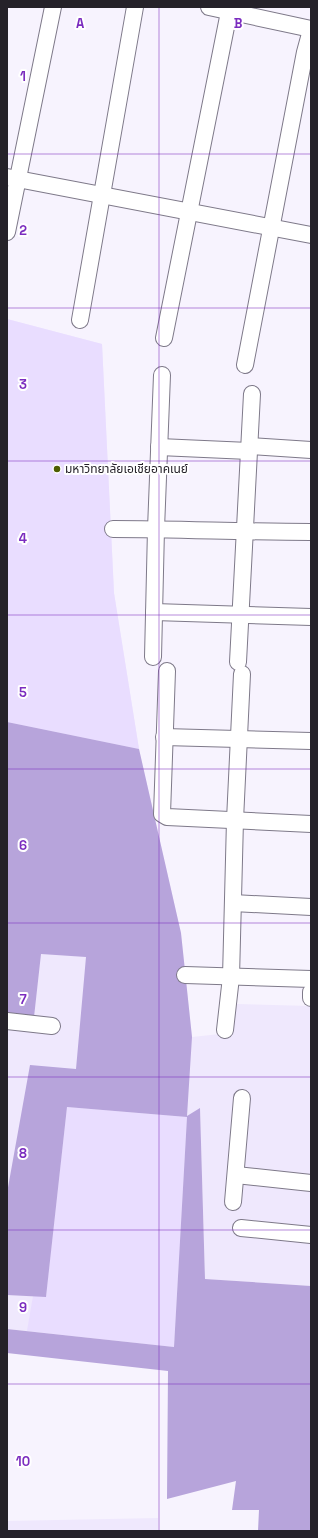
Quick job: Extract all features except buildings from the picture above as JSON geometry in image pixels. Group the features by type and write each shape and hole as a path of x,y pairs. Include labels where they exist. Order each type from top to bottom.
{"street":[{"path":"7,232 12,178 53,7"},
{"path":"80,320 135,7"},
{"path":"209,7 230,9 311,30 305,52 245,365"},
{"path":"164,338 230,9"},
{"path":"12,178 311,235"},
{"path":"153,657 162,375"},
{"path":"225,1030 231,977 235,820 239,740 241,615 252,394"},
{"path":"159,447 311,450"},
{"path":"113,529 311,532"},
{"path":"154,612 311,617"},
{"path":"167,671 162,814 167,817 311,824"},
{"path":"164,737 311,741"},
{"path":"233,903 311,906"},
{"path":"185,975 311,979"},
{"path":"311,992 311,998"},
{"path":"7,1021 52,1026"},
{"path":"233,1202 242,1098"},
{"path":"236,1175 311,1183"},
{"path":"241,1228 311,1235"}],"shaded area":[{"path":"7,319 102,344 114,593 139,749 181,933 192,1037 229,1033 237,1004 311,1006 311,1286 205,1279 200,1109 174,1347 7,1329"},
{"name":"มหาวิทยาลัยเอเชียอาคเนย์","path":"7,319 102,344 114,593 139,749 7,722"},
{"path":"7,722 139,749 181,933 192,1037 187,1116 200,1108 205,1279 311,1286 311,1531 258,1531 259,1510 232,1510 236,1481 167,1499 168,1371 7,1353 7,1329 174,1347 187,1117 67,1107 46,1297 7,1295 7,1193 30,1065 76,1069 86,957 41,954 34,1017 7,1016"},
{"path":"67,1107 187,1117 174,1347 27,1331 33,1296 46,1296"},
{"path":"158,1518 158,1531 7,1531 7,1521"}],"place":[{"name":"มหาวิทยาลัยเอเชียอาคเนย์","path":"57,469"}]}
